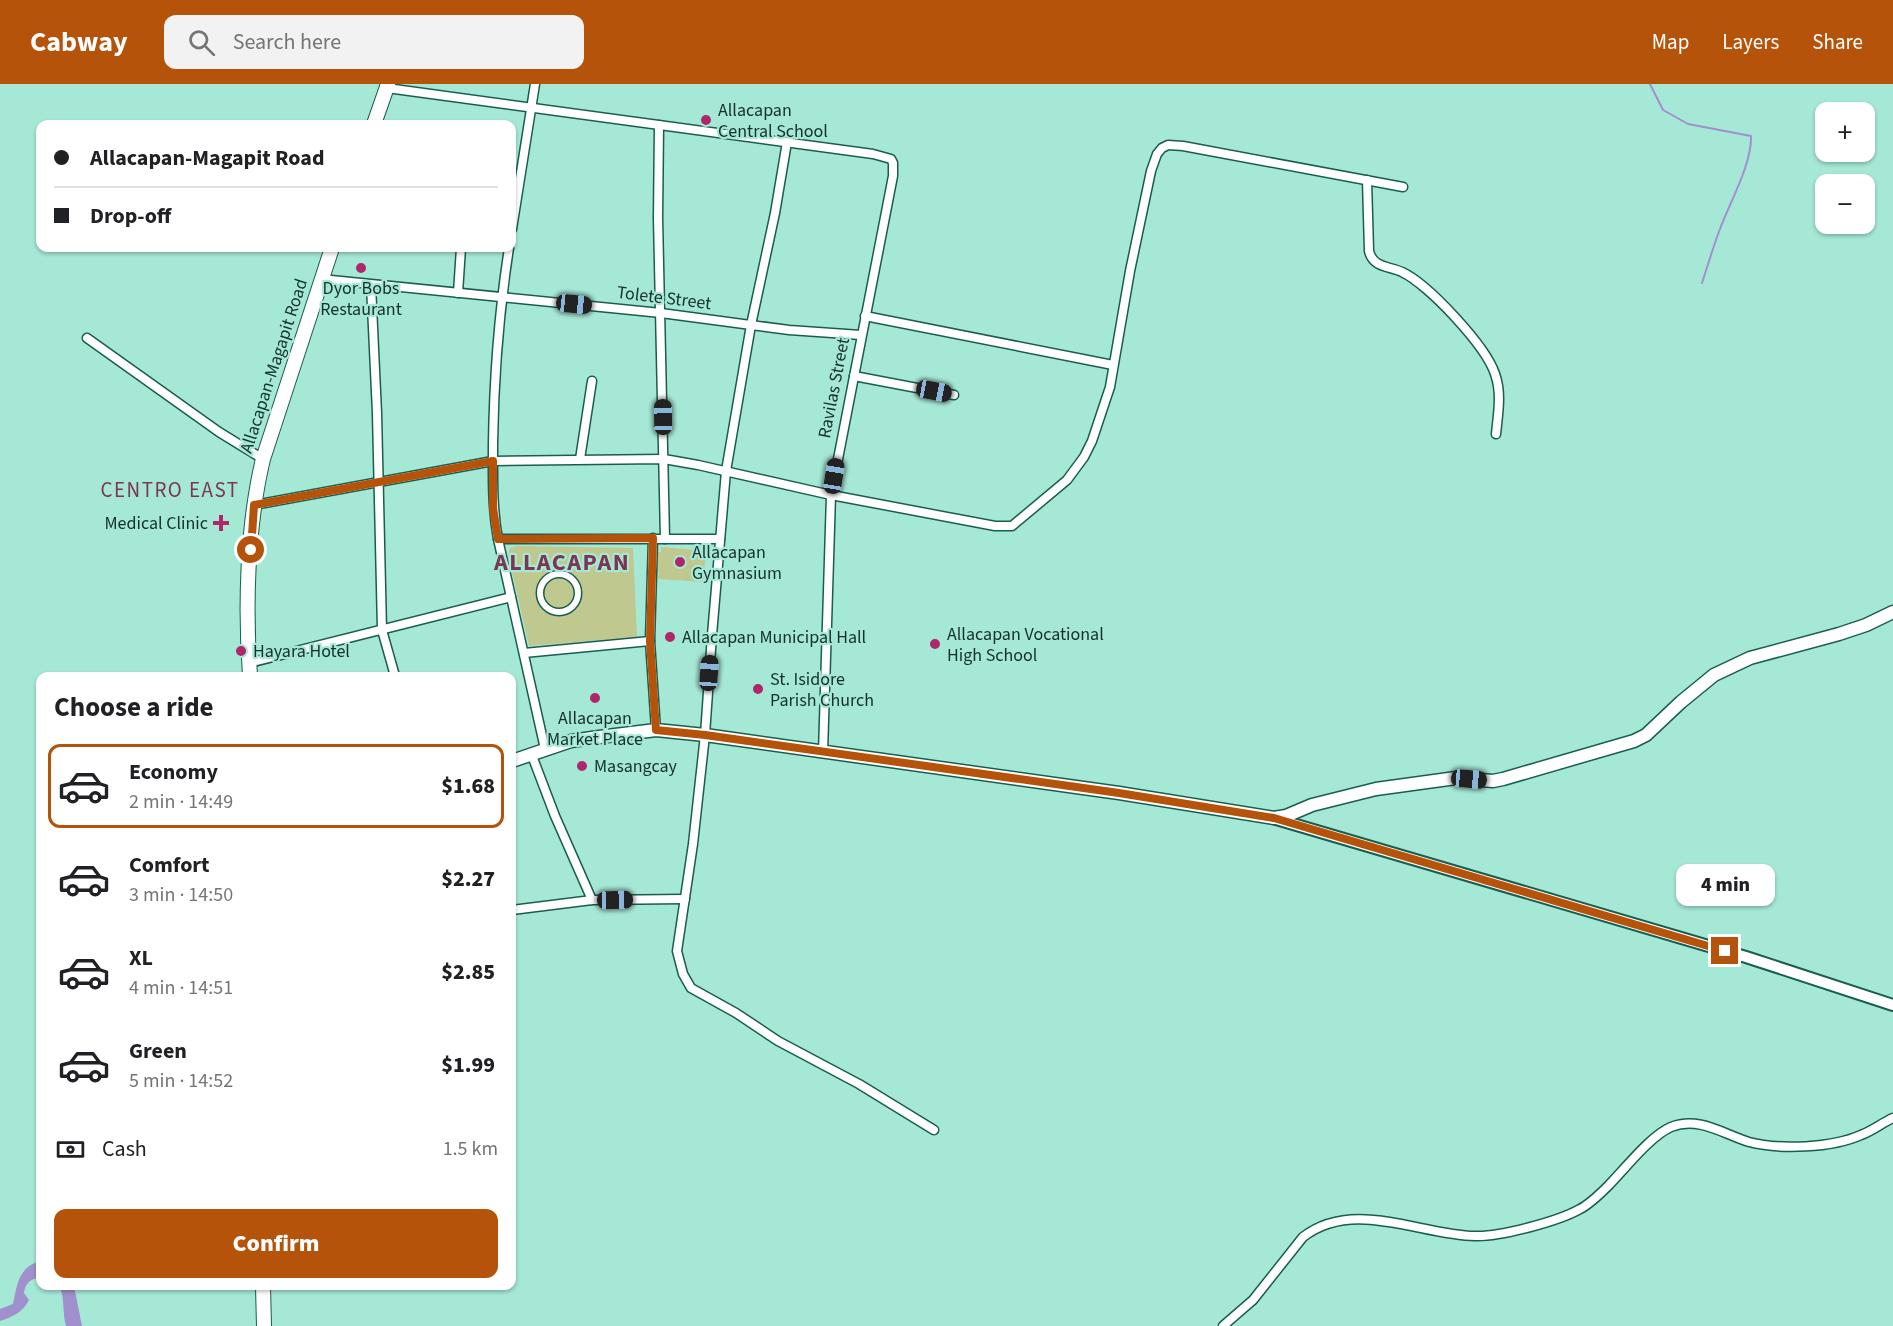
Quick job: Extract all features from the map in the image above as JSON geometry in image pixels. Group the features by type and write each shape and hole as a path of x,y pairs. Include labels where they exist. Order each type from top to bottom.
{"highway":[{"path":"375,120 387,86"},
{"name":"Allacapan-Magapit Road","path":"249,670 249,573 254,505 263,459 331,252"},
{"path":"263,1290 264,1326"}],"main road":[{"path":"516,759 571,741 656,730 1119,793 1274,818 1286,816 1312,805 1376,789 1456,778 1493,781 1503,779 1620,746 1646,735 1706,682 1732,666 1750,658 1866,625 1893,612"}],"street":[{"path":"516,202 535,84"},
{"path":"387,86 787,142 775,213 751,325 726,471 705,735 677,951 683,974 691,988 736,1013 778,1041 859,1084 934,1130"},
{"path":"659,125 658,218 665,538"},
{"name":"Ravilas Street","path":"787,142 873,154 891,159 894,169 831,495 823,753"},
{"path":"254,505 493,461 664,459 831,495 995,526 1012,526 1067,480 1084,457 1092,441 1110,387 1130,271 1151,171 1157,154 1162,148 1168,145 1183,146 1404,187"},
{"path":"1367,180 1369,251 1372,260 1413,279 1462,324 1474,339 1496,374 1499,401 1496,434"},
{"path":"458,293 461,252"},
{"path":"508,252 501,298 493,408 493,508 545,749"},
{"name":"Tolete Street","path":"321,279 861,335"},
{"path":"371,285 382,630 393,672"},
{"path":"865,316 1113,364"},
{"path":"87,338 219,432 263,459"},
{"path":"854,376 954,395"},
{"path":"580,459 592,381"},
{"path":"653,538 650,641 656,730"},
{"path":"498,539 720,539"},
{"path":"556,573 565,574 577,585 577,600 573,607 566,611 551,611 541,602 540,588 543,581 556,573"},
{"path":"249,670 382,630 511,597"},
{"path":"524,653 650,641"},
{"path":"531,753 555,816 592,900"},
{"path":"1274,818 1746,957 1893,1005"},
{"path":"516,909 592,900 685,899"},
{"path":"1223,1326 1253,1300 1303,1237 1326,1224 1348,1220 1387,1221 1456,1234 1490,1236 1548,1221 1582,1209 1657,1136 1670,1127 1695,1123 1750,1142 1800,1147 1862,1135 1893,1118"}],"green space":[{"path":"516,546 633,548 637,637 529,646 508,555 510,548"},
{"name":"Allacapan Gymnasium","path":"661,547 706,551 703,582 658,579 659,572 654,571 655,552 661,552"}],"shaded area":[{"path":"36,1262 36,1278 27,1284 24,1293 29,1300 17,1314 0,1321 0,1309 13,1304 22,1274"},
{"path":"60,1290 75,1290 82,1326 66,1326"}],"waterway":[{"path":"1650,84 1663,110 1688,124 1751,136 1748,159 1720,229 1702,283"}],"place":[{"name":"Allacapan Central School","path":"706,120"},
{"name":"Dyor Bobs Restaurant","path":"361,268"},
{"name":"Medical Clinic","path":"221,523"},
{"name":"Allacapan Gymnasium","path":"680,562"},
{"name":"Allacapan Municipal Hall","path":"670,637"},
{"name":"Allacapan Vocational High School","path":"935,644"},
{"name":"Hayara Hotel","path":"241,651"},
{"name":"St. Isidore Parish Church","path":"758,689"},
{"name":"Allacapan Market Place","path":"595,698"},
{"name":"Masangcay","path":"582,766"}],"district":[{"name":"CENTRO EAST","path":"170,490"},
{"name":"ALLACAPAN","path":"562,562"}],"route":[{"path":"251,550 254,505 493,461 493,508 498,539 653,538 650,641 656,730 1119,793 1274,818 1725,951"}]}
